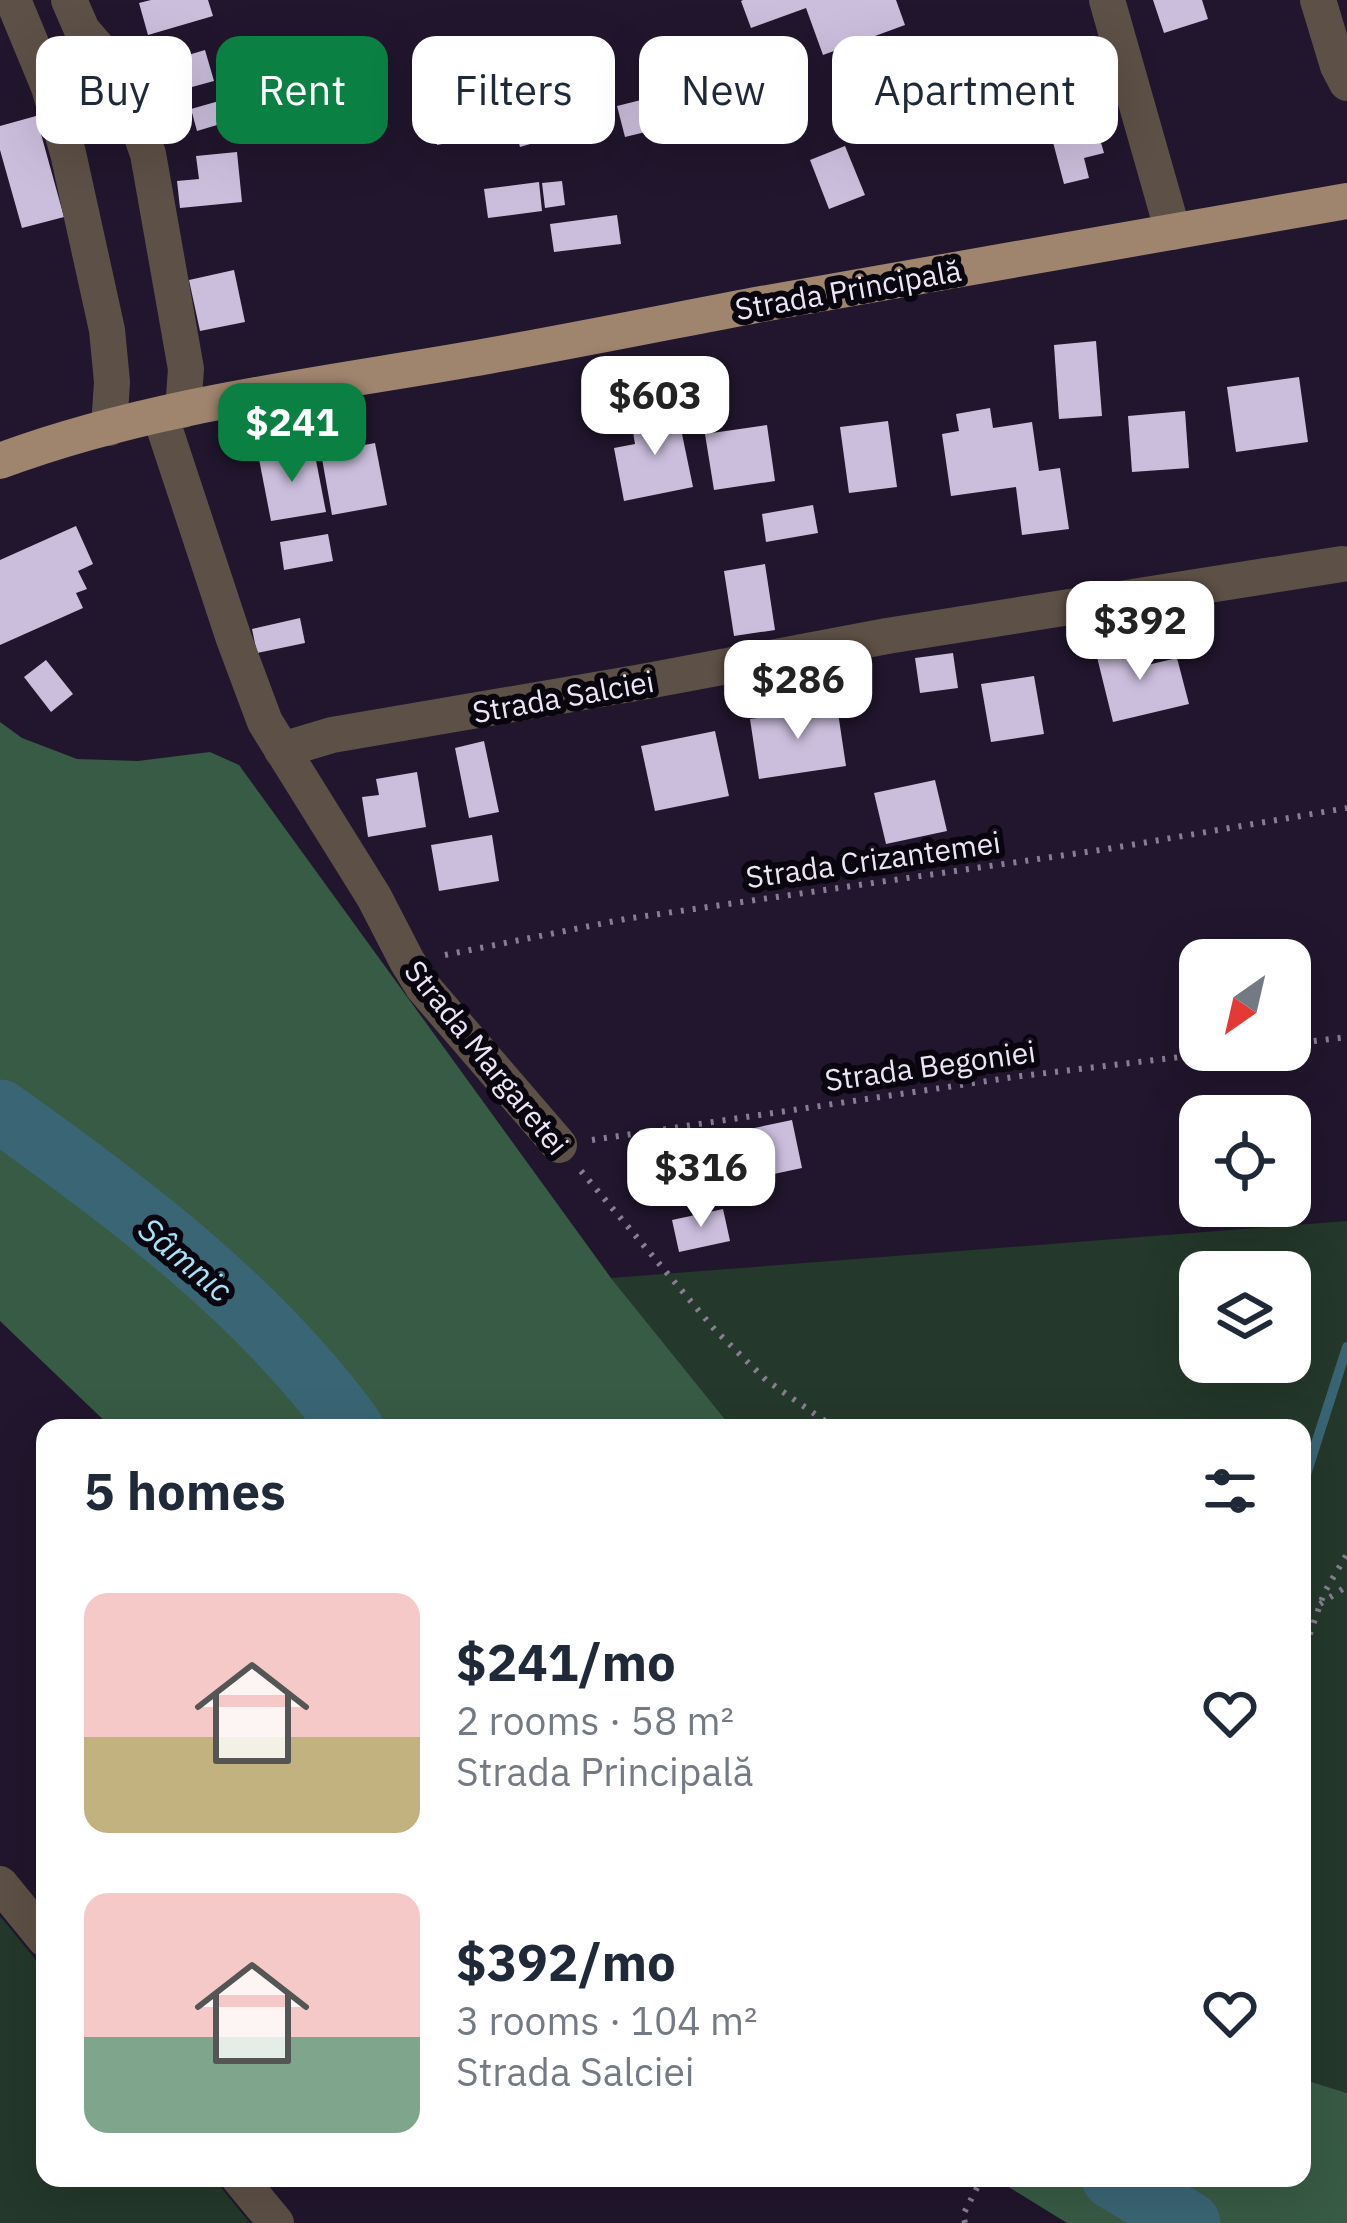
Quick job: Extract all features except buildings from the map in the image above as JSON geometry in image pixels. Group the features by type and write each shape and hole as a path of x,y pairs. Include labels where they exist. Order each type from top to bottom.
{"main road":[{"name":"Strada Principală","path":"0,461 226,400 1347,201"}],"street":[{"path":"13,0 49,86 68,153 107,330 112,382 109,428"},
{"name":"Strada Margaretei","path":"69,0 82,30 120,74 148,154 186,369 172,413 234,639 265,722 363,878 423,986 559,1145"},
{"path":"1107,0 1174,232"},
{"path":"1318,0 1337,66 1347,83"},
{"name":"Strada Salciei","path":"282,750 332,735 887,636 1342,564"},
{"path":"0,1884 36,1928"},
{"path":"246,2187 276,2223"}],"path":[{"name":"Strada Crizantemei","path":"407,961 625,920 1084,853 1347,808"},
{"path":"1311,1041 1347,1037"},
{"name":"Strada Begoniei","path":"559,1145 1179,1057"},
{"name":"Strada Margaretei","path":"559,1145 716,1330 766,1380 822,1419"},
{"path":"1311,1630 1347,1554"},
{"path":"1320,1604 1347,1586"},
{"path":"965,2223 963,2215 977,2187"}],"green space":[{"path":"0,722 22,738 77,759 138,761 210,752 239,765 611,1278 725,1419 103,1419 0,1321"},
{"path":"1347,1221 1347,2093 1311,2082 1311,1419 725,1419 611,1278"},
{"path":"0,1916 36,1960 36,2187 220,2187 250,2223 0,2223"},
{"path":"1311,2082 1347,2093 1347,2223 1067,2223 1009,2187 1311,2187"}],"waterway":[{"name":"Sâmnic","path":"0,1111 96,1181 234,1295 345,1419"},
{"path":"1311,1459 1347,1347"},
{"name":"Sâmnic","path":"1128,2187 1189,2223"}]}
